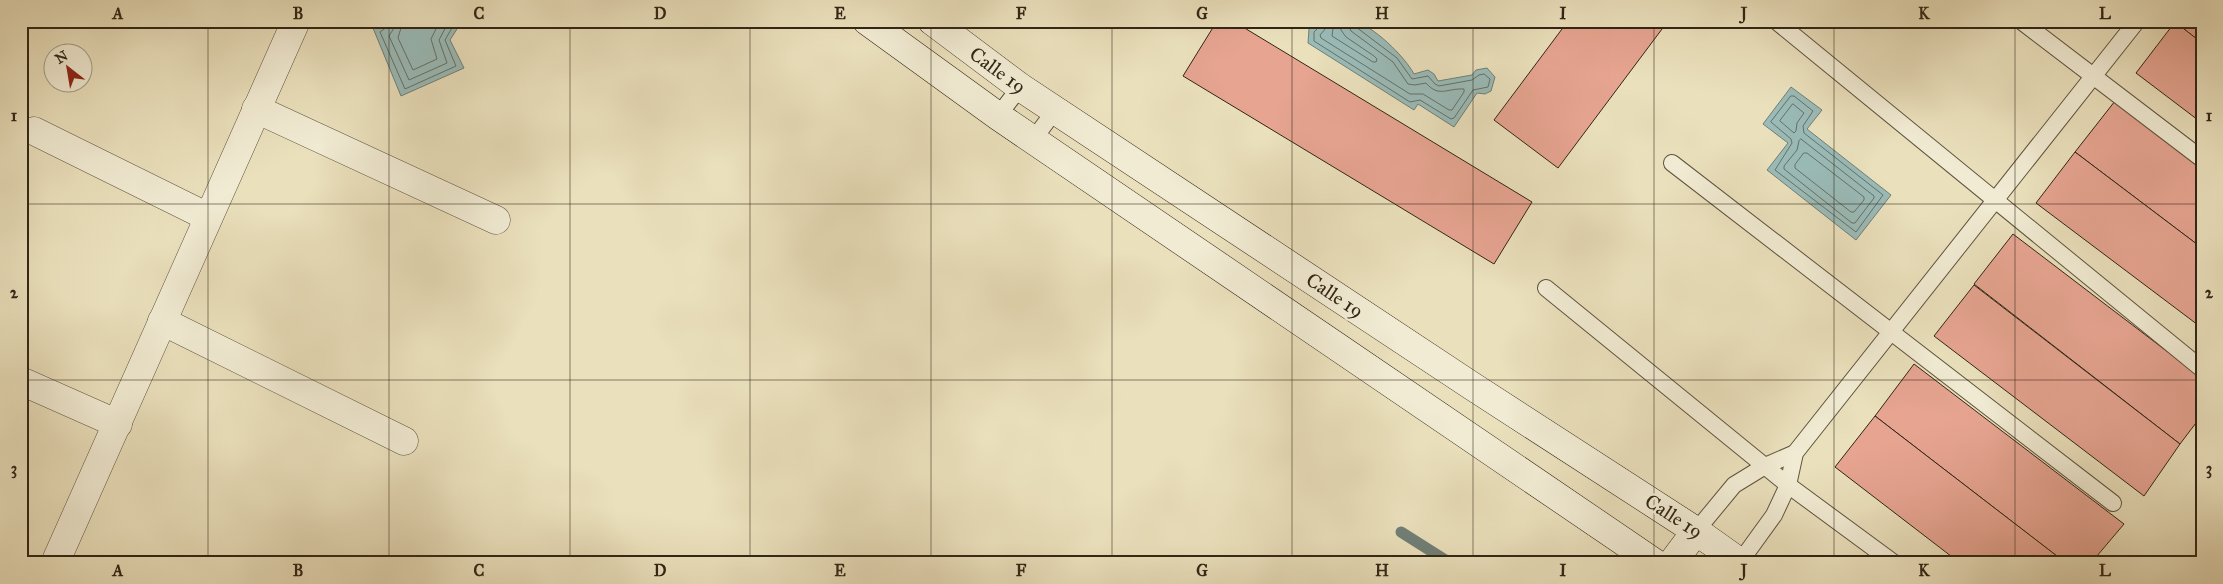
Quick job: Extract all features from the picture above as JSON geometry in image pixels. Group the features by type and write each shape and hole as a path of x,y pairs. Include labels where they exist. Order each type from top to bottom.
{"street":[{"path":"64,560 118,424 162,321 296,21"},
{"name":"Calle 19","path":"867,21 998,116 1655,563"},
{"name":"Calle 19","path":"932,21 1020,87 1056,109 1472,386 1696,531 1740,562"},
{"path":"256,109 496,220"},
{"path":"34,131 208,217"},
{"path":"162,321 404,441"},
{"path":"21,381 118,424"},
{"path":"1672,563 1696,531"}],"lane":[{"path":"1776,21 2202,369"},
{"path":"2021,21 2202,158"},
{"path":"1740,562 1774,515 1788,485 1795,453 2137,21"},
{"path":"998,116 1020,87"},
{"path":"1033,140 1056,109"},
{"path":"1672,164 2113,503"},
{"path":"1546,288 1788,485 1894,563"},
{"path":"1696,531 1734,485 1765,466 1795,453"}],"water":[{"path":"1349,20 1361,24 1388,43 1414,74 1428,70 1434,74 1438,81 1472,75 1476,70 1487,68 1495,77 1491,91 1485,94 1477,93 1454,127 1418,104 1414,110 1308,43 1309,29 1318,21"},
{"path":"389,21 462,21 450,40 464,68 401,96 373,28"},
{"path":"1791,87 1822,110 1807,129 1891,195 1856,240 1767,170 1788,143 1763,124"}],"building":[{"path":"1217,21 1233,21 1532,202 1494,264 1183,76"},
{"path":"1568,21 1668,21 1558,168 1494,120"},
{"path":"2202,21 2202,43 2175,22"},
{"path":"2175,22 2202,43 2202,123 2136,73"},
{"path":"2115,101 2202,167 2202,248 2075,152"},
{"path":"2075,152 2202,248 2202,328 2036,203"},
{"path":"2013,234 2202,378 2202,415 2180,444 1974,284"},
{"path":"1974,285 2180,444 2144,496 1934,336"},
{"path":"1914,364 2124,524 2091,563 2066,563 1875,416"},
{"path":"1875,416 2066,563 1960,563 1835,467"}],"waterway":[{"path":"1401,532 1450,563"}]}
